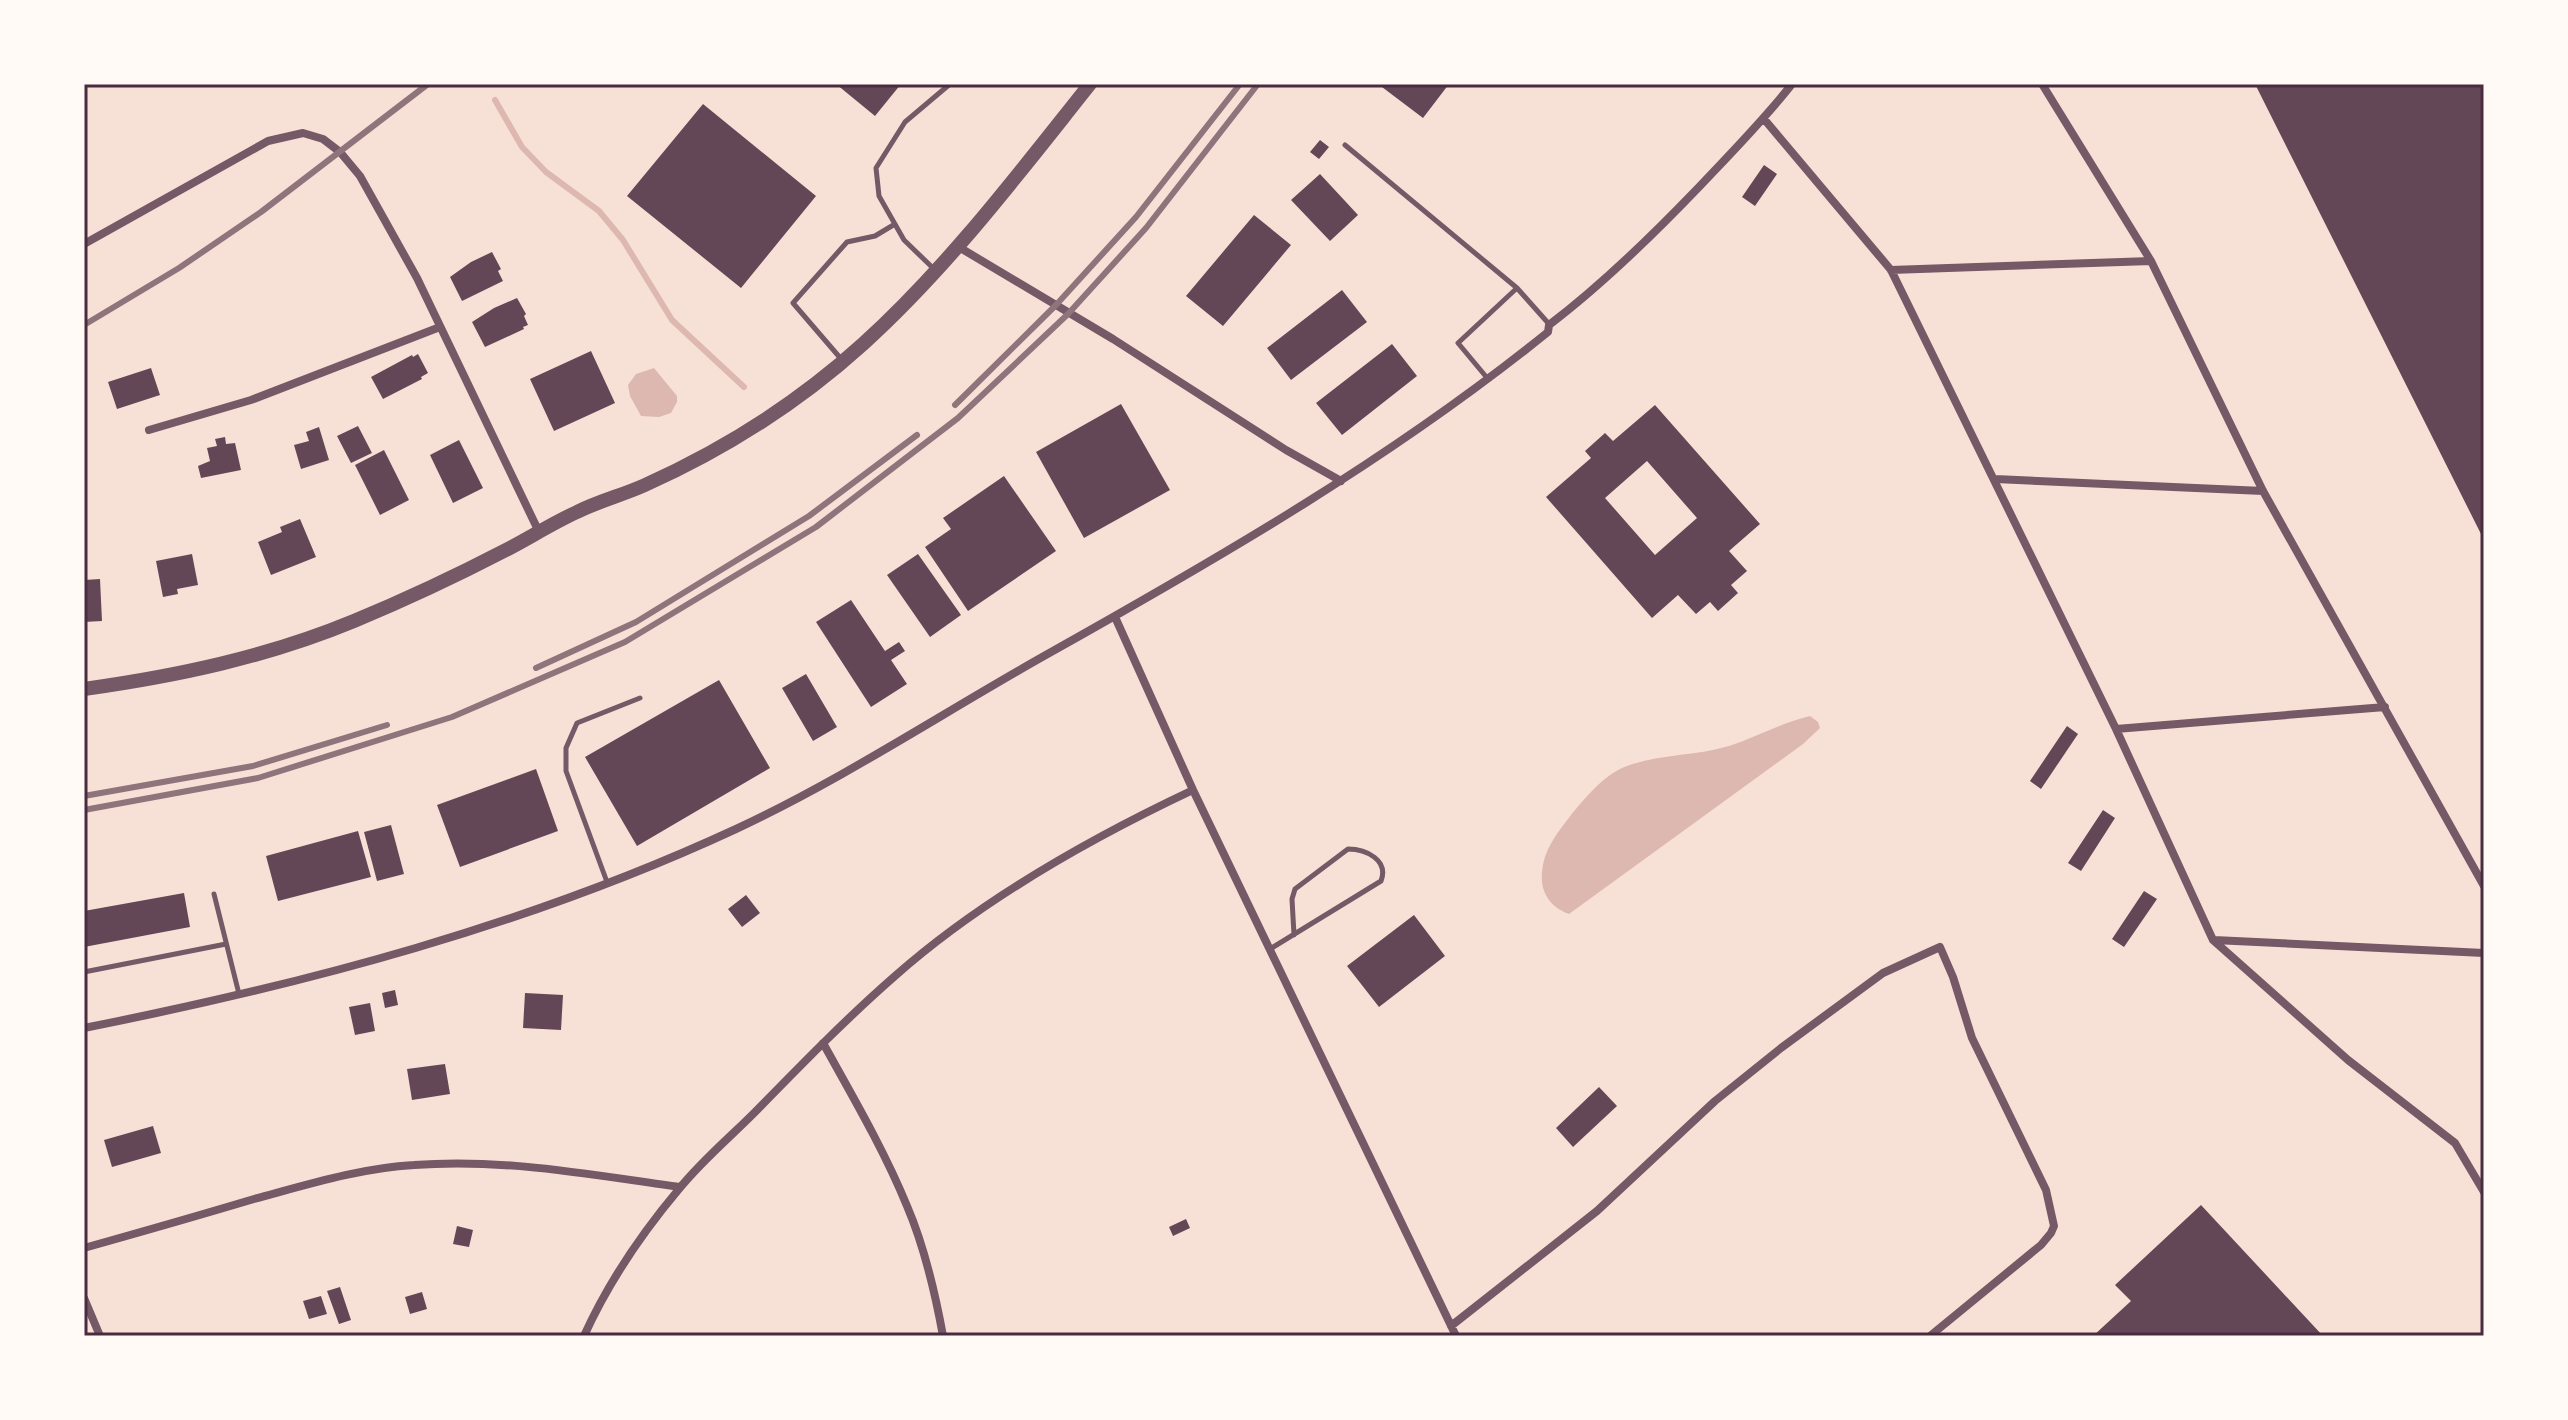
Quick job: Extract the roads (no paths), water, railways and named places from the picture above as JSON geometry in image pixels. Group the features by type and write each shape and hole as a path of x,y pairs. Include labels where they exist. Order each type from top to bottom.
{"street":[{"path":"84,689 202,670 285,647 355,621 506,550 577,511 643,486 690,463 778,410 843,361 916,294 1090,84"},
{"path":"84,1028 239,995 433,943 686,851 777,809 881,754 1341,481 1488,380 1548,332 1549,325 1601,284 1666,221 1764,119 1792,84"},
{"path":"2042,84 2151,261 2263,491 2484,886"},
{"path":"1764,119 1891,270 2116,729 2213,940 2348,1060 2455,1143 2484,1192"},
{"path":"84,244 268,141 303,133 317,135 337,149 360,176 417,278 483,417 513,472 539,532"},
{"path":"957,246 1341,481"},
{"path":"1891,270 2151,261"},
{"path":"149,430 251,400 440,327"},
{"path":"1995,479 2263,491"},
{"path":"1115,617 1193,790 1456,1336"},
{"path":"2116,729 2385,707"},
{"path":"584,1336 620,1270 680,1187 823,1043 897,974 979,911 1100,836 1193,790"},
{"path":"2213,940 2484,953"},
{"path":"1451,1326 1597,1211 1715,1101 1781,1048 1883,973 1940,947 1972,1038 2041,1177 2054,1226 2041,1245 1930,1336"},
{"path":"823,1043 889,1165 909,1209 924,1251 943,1336"},
{"path":"84,1248 307,1184 370,1170 412,1165 460,1163 545,1169 680,1187"},
{"path":"84,1298 100,1336"}],"lane":[{"path":"936,270 904,240 879,196 876,168 905,122 950,84"},
{"path":"1345,145 1517,288 1549,325"},
{"path":"843,361 793,303 847,242 875,236 895,224"},
{"path":"1488,380 1458,343 1517,288"},
{"path":"607,882 566,771 566,748 577,723 640,698"},
{"path":"1269,950 1294,935 1381,881 1382,866 1376,858 1365,851 1348,849 1295,889 1292,899 1294,935"},
{"path":"214,894 239,995"},
{"path":"84,972 226,944"}],"waterway":[{"path":"495,100 522,147 546,172 599,211 623,240 672,320 744,387"}],"railway":[{"path":"84,325 179,268 261,212 428,84"},
{"path":"955,405 1056,305 1136,217 1240,84"},
{"path":"84,810 258,778 452,717 625,642 816,527 958,418 1068,314 1146,228 1258,84"},
{"path":"536,668 636,622 809,516 917,435"},
{"path":"84,796 253,766 387,725"}]}
